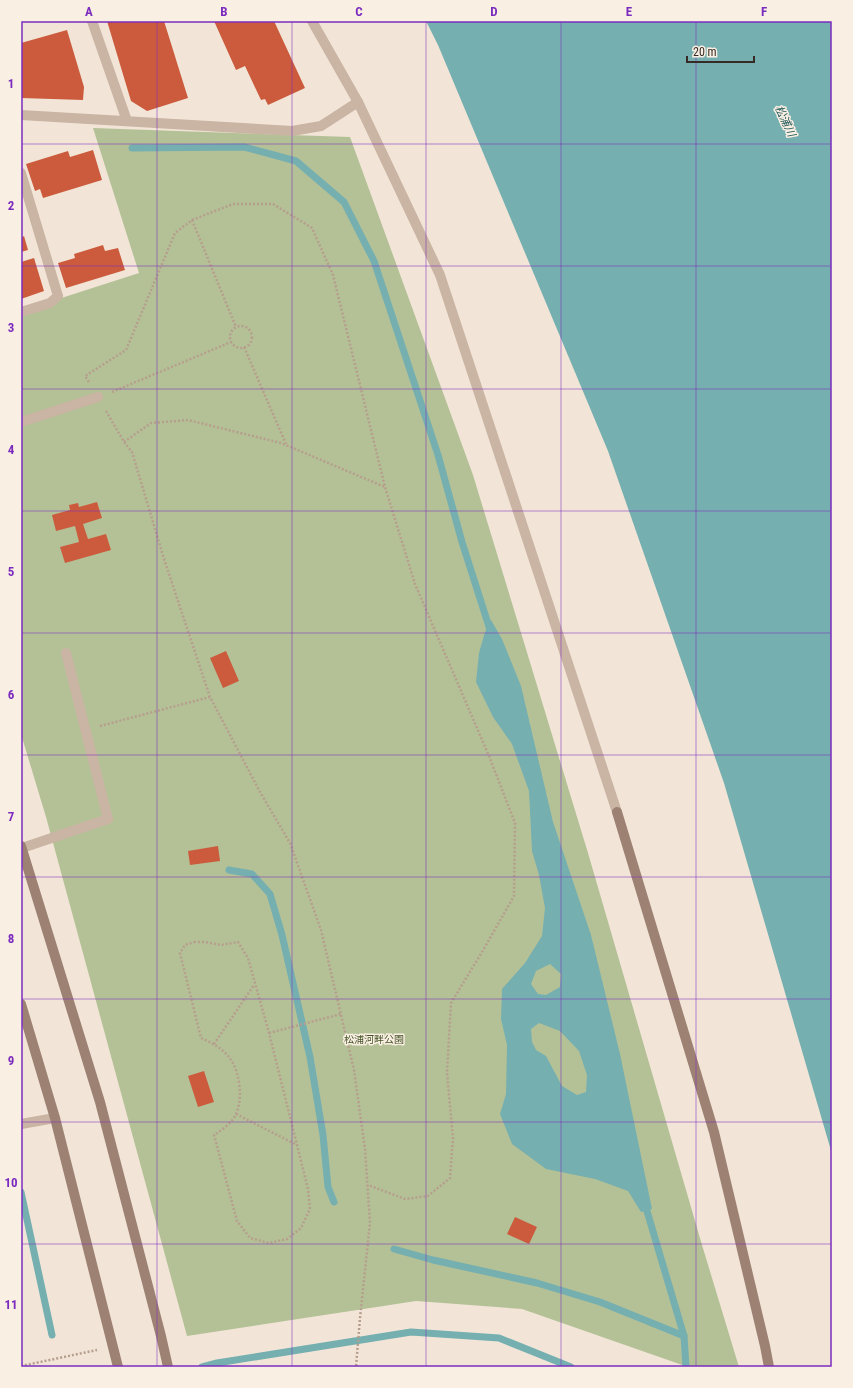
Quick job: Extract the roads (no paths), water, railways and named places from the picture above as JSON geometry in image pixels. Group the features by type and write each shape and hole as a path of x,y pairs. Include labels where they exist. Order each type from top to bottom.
{"street":[{"path":"92,21 127,121"},
{"path":"312,21 358,102 440,275 617,812 714,1132 765,1346 768,1367"},
{"path":"21,115 292,131 322,126 358,102"},
{"path":"21,174 58,296 50,302 21,312"},
{"path":"21,422 98,397"},
{"path":"66,653 108,819 21,847 100,1102 168,1367"},
{"path":"21,1004 55,1118 118,1367"},
{"path":"21,1124 55,1118"}],"water":[{"name":"松浦川","path":"426,21 832,21 832,1154 724,783 608,451 438,45"},
{"path":"491,620 502,639 521,686 553,822 591,935 620,1054 652,1209 641,1212 628,1191 595,1179 546,1169 512,1144 500,1114 506,1094 507,1045 501,1019 502,989 525,963 542,936 545,908 539,875 532,851 529,791 512,744 493,717 476,682 479,653 485,632","holes":["550,964 561,974 560,987 546,995 538,994 531,984 536,971","539,1023 560,1031 579,1051 587,1075 586,1092 577,1095 562,1086 546,1056 536,1050 532,1042 531,1029"]}],"waterway":[{"path":"132,148 244,147 296,161 344,202 374,261 438,455 462,542 491,633"},
{"path":"229,870 252,874 270,894 282,935 310,1057 323,1135 328,1187 334,1202"},
{"path":"21,1192 52,1335"},
{"path":"644,1201 684,1336 686,1367"},
{"path":"394,1249 433,1260 537,1283 600,1302 684,1336"},
{"path":"202,1367 217,1363 411,1332 499,1338 571,1367"}],"park label":[{"name":"松浦河畔公園","path":"374,1039"}]}
